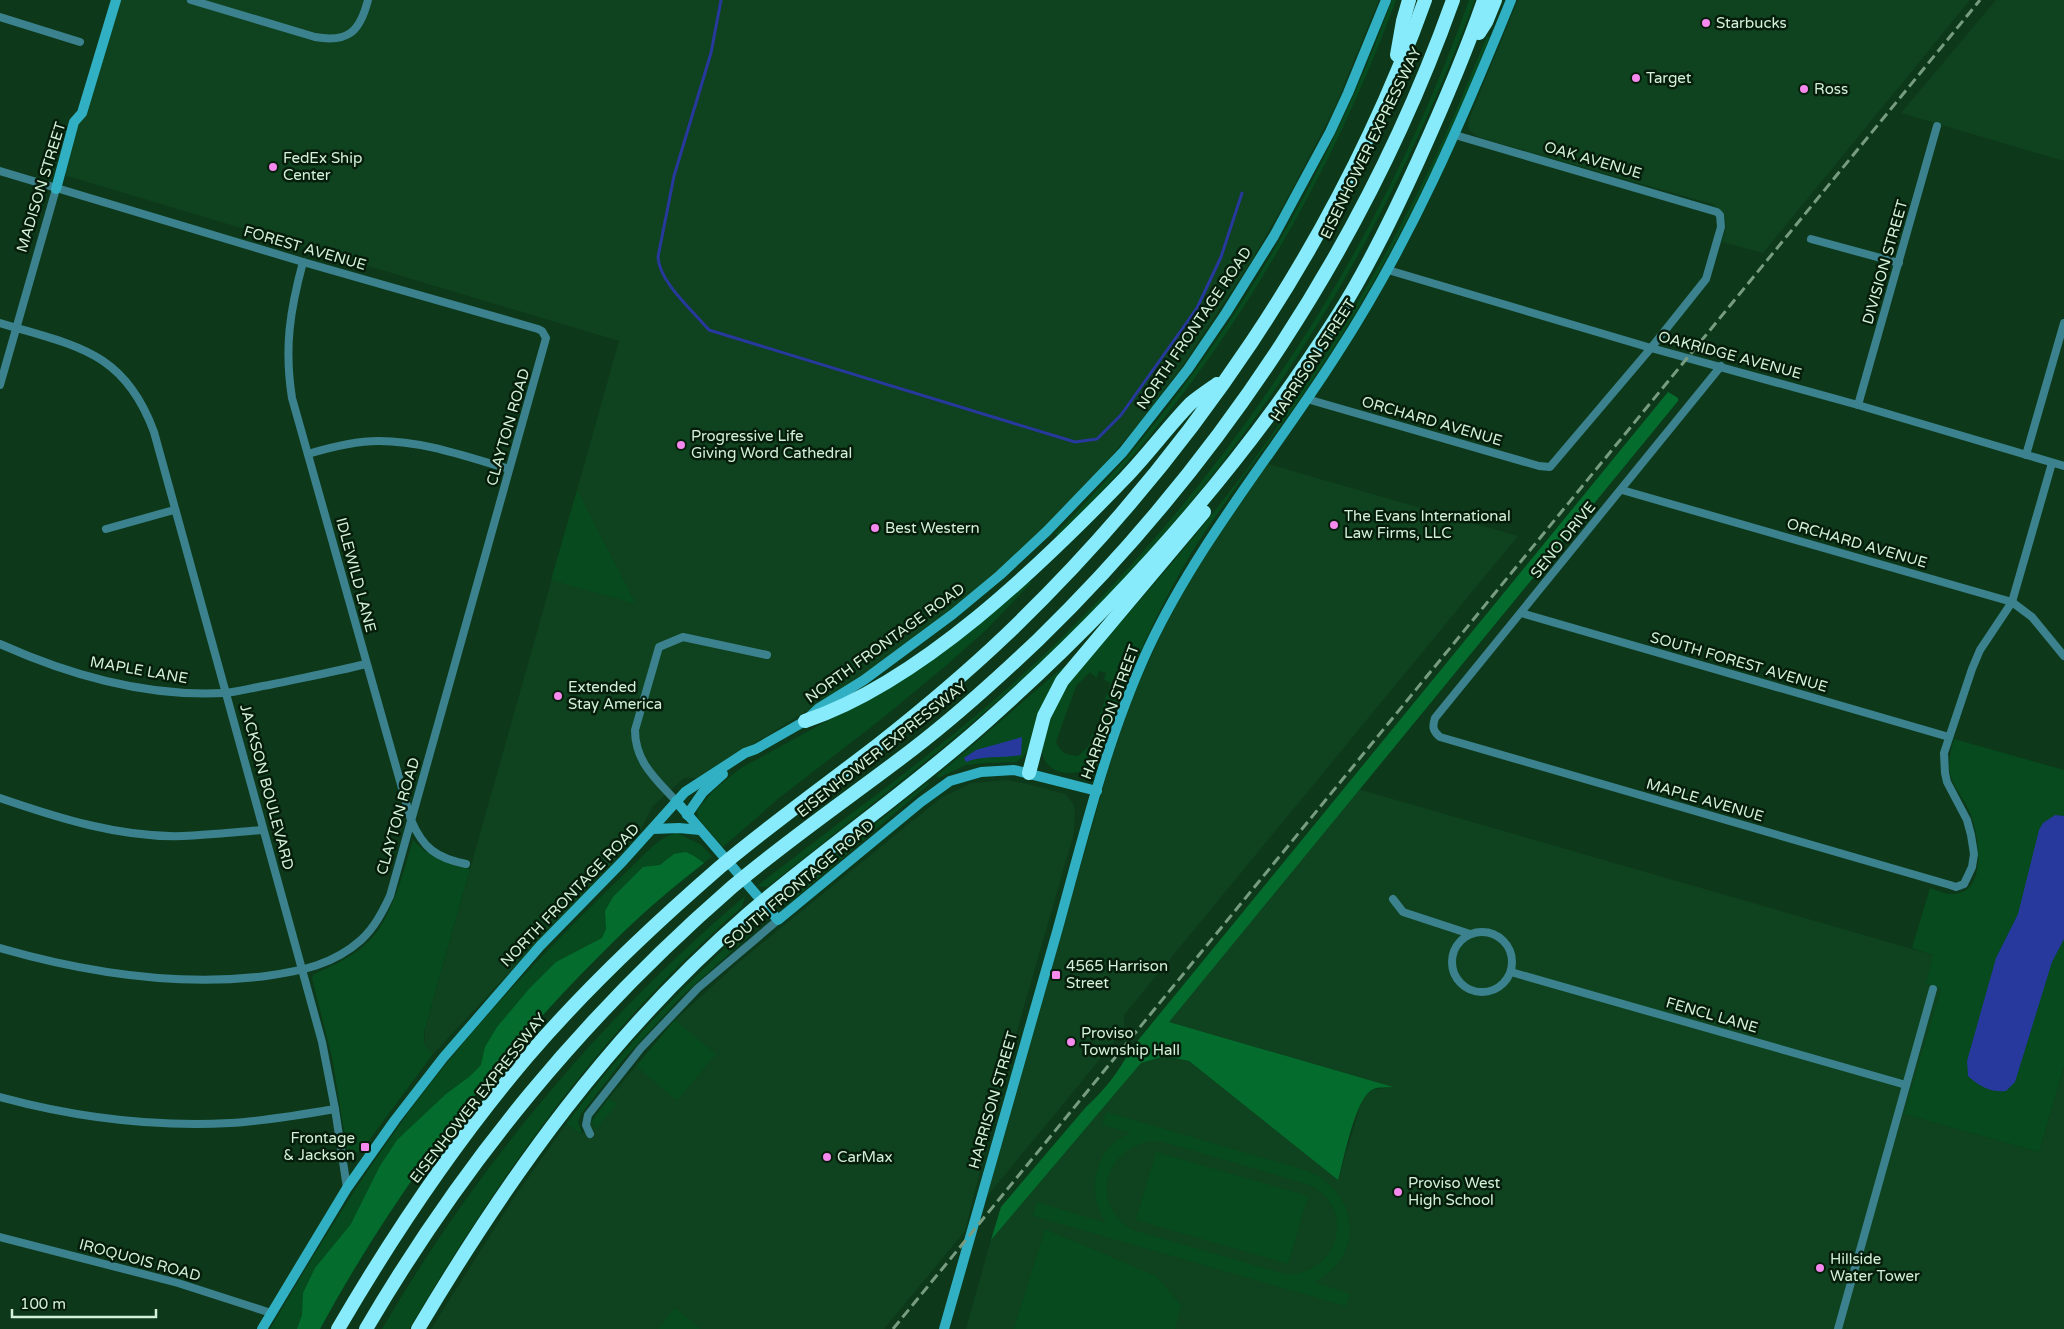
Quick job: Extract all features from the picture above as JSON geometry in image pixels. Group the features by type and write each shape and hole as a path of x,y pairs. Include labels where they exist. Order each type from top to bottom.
{"highway":[{"path":"1394,78 1403,21 1409,0"},
{"name":"EISENHOWER EXPRESSWAY","path":"338,1329 390,1241 424,1191 461,1140 527,1057 561,1018 628,950 720,867 931,702 1009,632 1094,545 1139,493 1230,374 1299,265 1333,206 1394,78 1425,0"},
{"name":"EISENHOWER EXPRESSWAY","path":"366,1329 400,1272 453,1192 538,1082 574,1040 642,970 735,885 916,747 994,680 1073,604 1146,524 1186,476 1230,419 1258,378 1292,328 1328,268 1365,200 1394,140 1442,30 1453,0"},
{"path":"418,1329 497,1204 562,1113 600,1064 672,984 775,891 984,724 1039,674 1114,601 1228,469 1288,390 1348,296 1390,222 1466,52 1484,0"},
{"path":"1466,52 1486,22 1495,0"},
{"path":"805,721 822,716 858,698 916,663 953,636 1054,549 1132,471 1192,403 1230,374"},
{"path":"1029,773 1044,716 1062,681 1220,492 1228,469"}],"main road":[{"name":"MADISON STREET","path":"56,189 74,122 82,113 116,0"},
{"name":"NORTH FRONTAGE ROAD","path":"346,1188 395,1120 460,1037 540,946 653,829 685,792 745,753 756,749 805,721 819,708 864,680 916,642 1000,575 1085,493 1151,418 1188,369 1226,313 1274,236 1337,116 1386,0"},
{"name":"HARRISON STREET","path":"944,1329 1097,791 1129,695 1147,652 1180,586 1222,518 1343,346 1388,270 1456,135 1511,0"},
{"path":"687,815 703,792 716,778 756,749"},
{"name":"SOUTH FRONTAGE ROAD","path":"778,920 921,802 950,781 981,772 1014,770 1097,791"},
{"path":"676,801 778,920"},
{"path":"653,829 679,828 700,830"},
{"path":"262,1329 346,1188"}],"street":[{"path":"191,0 316,37 335,40 344,38 358,26 363,18 368,0"},
{"path":"0,17 80,42"},
{"name":"DIVISION STREET","path":"1858,405 1900,263 1937,126"},
{"name":"OAK AVENUE","path":"1456,135 1709,208 1720,215 1721,227 1706,279 1651,348"},
{"name":"FOREST AVENUE","path":"0,171 303,262 538,329 545,334"},
{"name":"MADISON STREET","path":"0,384 56,189"},
{"path":"1811,239 1900,263"},
{"name":"IDLEWILD LANE","path":"303,262 290,314 287,363 292,398 411,820 418,835 432,852 443,858 466,864"},
{"name":"OAKRIDGE AVENUE","path":"1388,270 1651,348 1858,405 2064,466"},
{"name":"JACKSON BOULEVARD","path":"0,323 84,350 114,368 137,394 147,412 324,1051 335,1109 346,1188"},
{"path":"2026,455 2064,323"},
{"name":"CLAYTON ROAD","path":"0,948 80,968 156,979 232,979 302,971 334,958 347,950 361,940 375,925 390,896 546,343 545,334"},
{"name":"ORCHARD AVENUE","path":"1307,399 1539,466 1550,467 1651,348"},
{"name":"SENO DRIVE","path":"1434,732 1433,724 1435,718 1721,366"},
{"path":"308,454 338,445 394,441 434,447 510,469"},
{"path":"1949,737 1980,650 2012,602 2052,463"},
{"name":"ORCHARD AVENUE","path":"1622,490 2012,602 2027,612 2043,628 2064,656"},
{"path":"106,529 174,510"},
{"name":"SOUTH FOREST AVENUE","path":"1521,613 1949,737"},
{"path":"676,801 638,755 635,744 635,730 659,647 683,637 767,656"},
{"name":"MAPLE LANE","path":"0,644 82,674 108,681 171,692 226,693 366,664"},
{"name":"MAPLE AVENUE","path":"1434,732 1448,741 1956,887 1964,884 1968,879 1974,854 1967,820 1947,782 1945,773 1944,753 1949,737"},
{"path":"0,798 72,820 151,834 182,836 263,830"},
{"path":"1393,899 1403,912 1470,934"},
{"name":"SOUTH FRONTAGE ROAD","path":"590,1134 586,1125 588,1115 642,1048 698,988 778,920"},
{"path":"1484,931 1500,937 1510,948 1512,956 1511,972 1504,983 1490,992 1474,992 1461,984 1453,971 1452,957 1458,943 1470,934 1484,931"},
{"name":"FENCL LANE","path":"1511,972 1906,1085"},
{"path":"1838,1329 1932,989"},
{"path":"0,1097 112,1118 185,1124 269,1120 335,1109"},
{"name":"IROQUOIS ROAD","path":"0,1237 178,1283 271,1313"}],"shaded area":[{"path":"113,0 1379,0 1336,105 1292,190 1251,262 1183,365 1140,422 1096,474 1028,545 982,586 861,677 699,778 684,778 653,806 642,827 614,861 433,1054 424,1044 425,1029 619,341 64,175"},
{"path":"1392,0 1396,0 1367,73 1334,145 1297,217 1256,287 1212,354 1164,419 1112,480 1058,536 1055,534 1109,478 1160,417 1208,353 1252,285 1293,216 1330,145 1363,72"},
{"path":"1469,0 1475,0 1439,90 1398,178 1354,263 1305,345 1251,424 1193,500 1129,573 1061,643 991,707 767,887 757,886 906,772 994,700 1071,628 1144,551 1212,468 1276,380 1334,289 1386,194 1431,98"},
{"path":"1518,0 1970,0 1763,253 1722,242 1726,227 1725,219 1723,212 1712,204 1478,137 1470,131 1468,126 1469,119"},
{"path":"1996,0 2064,0 2064,161 1901,113"},
{"path":"1487,36 1490,37 1453,124 1391,251 1344,332 1318,372 1192,552 1169,592 1112,718 1103,721 1098,719 1111,683 1104,680 1106,673 1099,671 1097,678 1090,672 1076,686 1056,742 1065,753 1078,756 1088,747 1093,733 1100,736 1103,742 1097,757 1091,765 1077,772 1069,773 1054,770 1044,759 1042,749 1051,718 1063,694 1078,671 1213,513 1259,453 1312,375 1362,296 1407,214 1444,139"},
{"path":"1668,392 1678,398 1678,401 1169,1022 1393,1087 1375,1088 1364,1098 1354,1119 1338,1180 1189,1061 1165,1056 1141,1063 991,1240 1001,1207 1105,1087 1131,1049"},
{"path":"1268,464 1518,536 1124,1015 1124,1030 985,1199 1111,760 1133,696 1163,630 1193,572 1227,518"},
{"path":"577,490 636,604 551,580"},
{"path":"1028,580 1031,583 985,631 949,663 879,721 779,798 723,847 698,818 697,810 715,789 741,768 862,702"},
{"path":"1063,667 1035,727 1028,750 1023,757 1016,762 966,765 938,778 936,776 964,753"},
{"path":"1022,737 1021,755 966,762 964,758 976,750"},
{"path":"1954,739 2064,770 2064,1066 2039,1152 1904,1114 1941,988 1926,984 1933,955 1912,948 1930,888 1949,894 1962,892 1970,886 1976,876 1978,864 1977,837 1974,825 1971,815 1953,782 1949,767"},
{"path":"1007,780 1065,794 1073,803 1075,811 1074,833 1004,1076 965,1231 884,1329 431,1329 513,1199 566,1124 582,1134 608,1099 675,1020 739,962 942,797 972,783"},
{"path":"928,782 929,784 794,899 779,904 777,902"},
{"path":"1358,789 1933,955 1941,988 1905,1114 2039,1152 2064,1066 2064,1329 966,1329 991,1240 1141,1063 1165,1056 1189,1061 1338,1180 1362,1100 1371,1090 1390,1087 1168,1022"},
{"path":"2055,815 2064,816 2064,939 2052,962 2015,1082 2006,1091 1990,1090 1976,1083 1968,1076 1967,1061 1996,958 2018,914 2039,830 2043,823"},
{"path":"677,833 701,845 712,856 642,914 620,935 576,979 494,1072 455,1121 384,1222 320,1329 270,1329 353,1193 421,1095 446,1064 495,1006 573,924 654,845 667,836"},
{"path":"413,840 425,851 439,859 470,869 424,1032 424,1044 433,1054 361,1151 351,1154 347,1149 332,1057 312,978 314,974 353,954 374,936 395,897"},
{"path":"686,852 704,863 667,893 615,940 530,1030 463,1110 401,1195 320,1329 297,1329 302,1315 303,1293 315,1268 351,1224 380,1166 397,1140 446,1094 469,1077 481,1065 485,1047 497,1027 529,989 556,962 602,938 606,929 605,911 613,897 643,867 660,865 674,854"},
{"path":"745,896 742,907 692,953 645,1001 558,1104 480,1214 409,1329 382,1329 419,1268 459,1209 545,1097 641,992"},
{"path":"755,920 755,927 752,933 681,997 624,1059 581,1114 578,1121 582,1134 566,1124 606,1073 646,1028 692,980"},
{"path":"675,1020 716,1054 677,1101 636,1066"},
{"path":"608,1099 617,1104 596,1129 592,1121"},
{"path":"1106,1112 1305,1170 1323,1179 1337,1192 1346,1207 1350,1224 1349,1240 1343,1256 1331,1271 1314,1282 1350,1294 1346,1306 1033,1216 1037,1202 1106,1223 1096,1198 1095,1184 1097,1171 1101,1159 1109,1148 1118,1139 1131,1133 1102,1125","holes":["1150,1141 1160,1141 1307,1184 1323,1194 1333,1207 1337,1222 1336,1238 1330,1252 1319,1264 1304,1272 1285,1274 1133,1230 1119,1219 1111,1207 1107,1193 1108,1180 1113,1167 1122,1155 1134,1146"]},
{"path":"1156,1152 1308,1196 1288,1264 1136,1220"},
{"path":"1045,1229 1156,1276 1181,1305 1175,1329 1014,1329"},
{"path":"675,1308 701,1329 658,1329"}],"waterway":[{"path":"721,0 711,53 674,176 658,257 660,267 670,286 709,330 1075,442 1097,439 1121,415 1197,308 1221,257 1242,193"}],"railway":[{"path":"893,1329 1980,0"}],"place":[{"name":"Starbucks","path":"1706,23"},
{"name":"Target","path":"1636,78"},
{"name":"Ross","path":"1804,89"},
{"name":"FedEx Ship Center","path":"273,167"},
{"name":"Progressive Life Giving Word Cathedral","path":"681,445"},
{"name":"The Evans International Law Firms, LLC","path":"1334,525"},
{"name":"Best Western","path":"875,528"},
{"name":"Extended Stay America","path":"558,696"},
{"name":"4565 Harrison Street","path":"1056,975"},
{"name":"Proviso Township Hall","path":"1071,1042"},
{"name":"Frontage & Jackson","path":"365,1147"},
{"name":"CarMax","path":"827,1157"},
{"name":"Proviso West High School","path":"1398,1192"},
{"name":"Hillside Water Tower","path":"1820,1268"}]}
